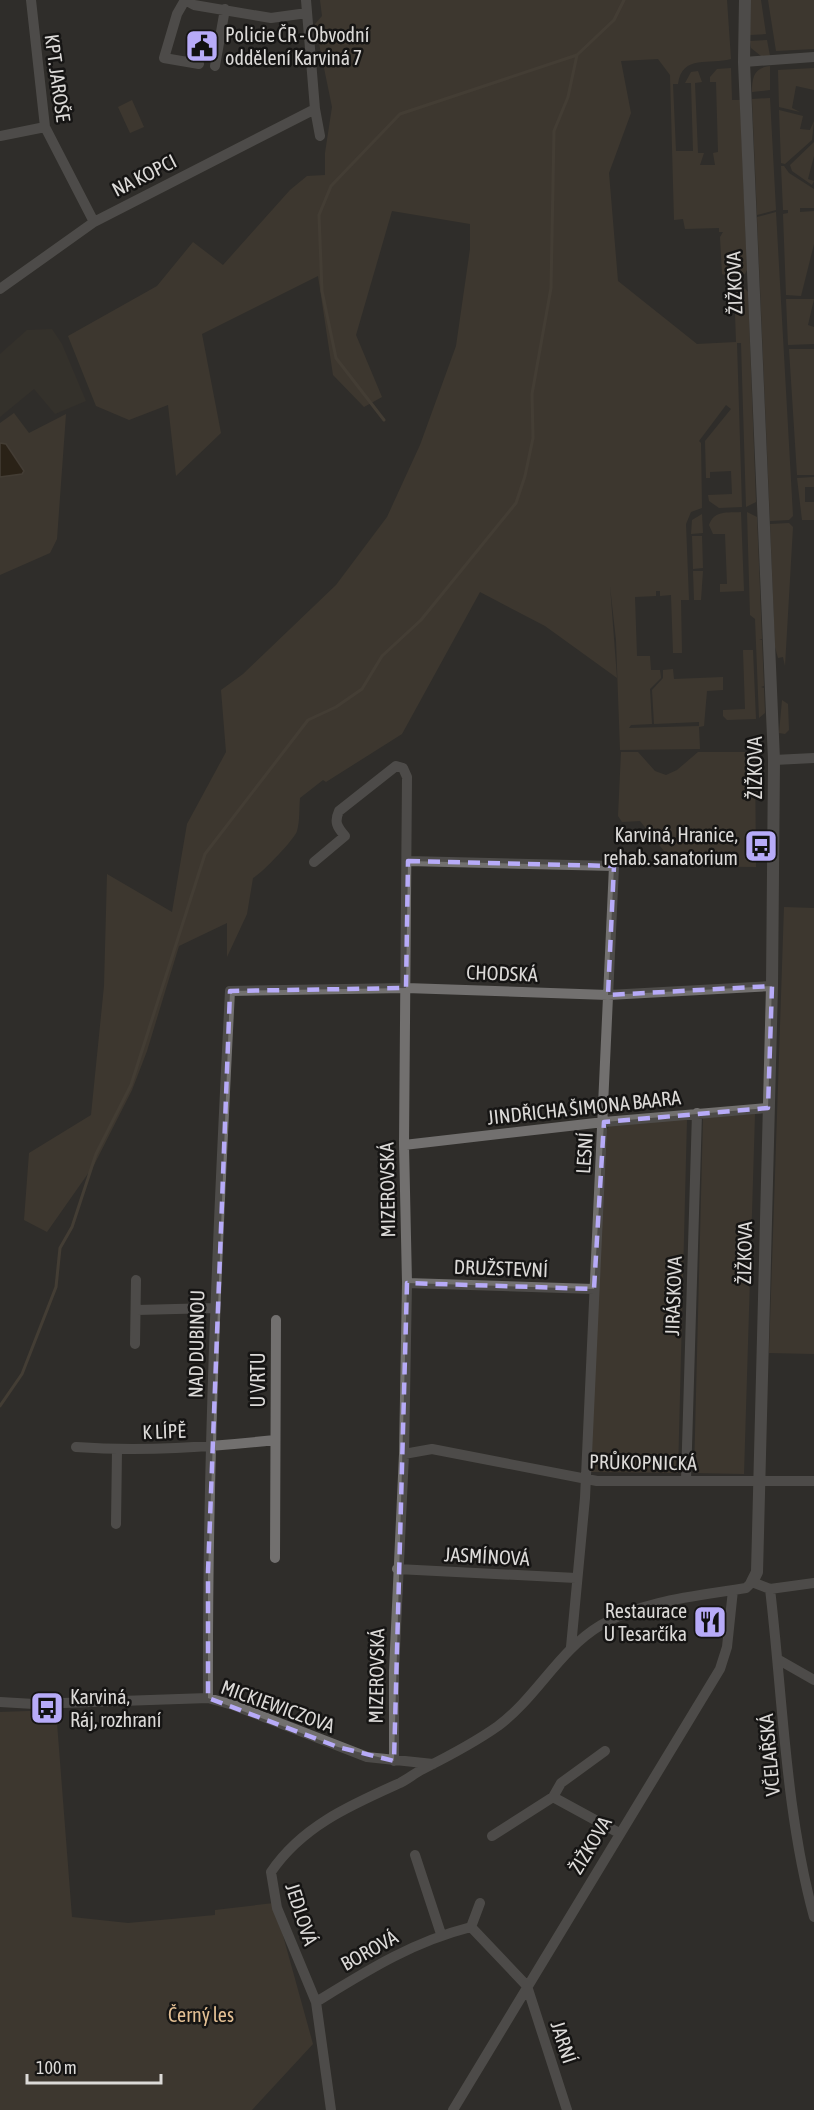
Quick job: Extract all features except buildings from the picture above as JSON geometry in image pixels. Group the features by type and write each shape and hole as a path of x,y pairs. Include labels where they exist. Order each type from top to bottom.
{"street":[{"name":"KPT. JAROŠE","path":"30,0 45,127 82,203 94,222"},
{"path":"199,64 164,58 177,14 185,0 194,5 271,18 307,13"},
{"path":"306,0 315,109 320,136"},
{"name":"ŽIŽKOVA","path":"738,0 740,54 744,62"},
{"name":"ŽIŽKOVA","path":"745,0 744,62 774,760 772,986 757,1572 752,1582"},
{"path":"215,66 225,9"},
{"path":"744,62 814,57"},
{"name":"NA KOPCI","path":"0,289 94,222 315,109"},
{"path":"0,136 45,127"},
{"path":"774,760 814,758"},
{"name":"MIZEROVSKÁ","path":"315,862 345,836 337,827 336,819 339,811 396,766 402,768 407,777 408,861 404,1145 407,1283 404,1454 397,1569 394,1761"},
{"name":"LESNÍ","path":"408,861 614,866 604,1122 585,1480 571,1647"},
{"name":"CHODSKÁ","path":"230,992 406,988 608,995 772,986"},
{"name":"NAD DUBINOU","path":"208,1698 208,1572 213,1447 214,1308 230,992"},
{"name":"JINDŘICHA ŠIMONA BAARA","path":"404,1145 604,1122 768,1108"},
{"name":"JIRÁSKOVA","path":"686,1480 697,1113"},
{"path":"135,1344 136,1280"},
{"name":"DRUŽSTEVNÍ","path":"407,1283 594,1289"},
{"path":"137,1310 214,1308"},
{"name":"U VRTU","path":"276,1320 276,1558"},
{"path":"213,1447 275,1440"},
{"name":"K LÍPĚ","path":"76,1447 117,1450 213,1447"},
{"name":"PRŮKOPNICKÁ","path":"404,1454 432,1449 585,1480 814,1481"},
{"name":"K LÍPĚ","path":"116,1524 117,1450"},
{"name":"JASMÍNOVÁ","path":"397,1569 576,1578"},
{"path":"433,1764 464,1749 500,1725 530,1696 571,1647 601,1625 636,1609 746,1588 752,1582 770,1589 814,1583"},
{"name":"VČELAŘSKÁ","path":"770,1589 792,1804 802,1875 814,1917"},
{"name":"ŽIŽKOVA","path":"453,2110 720,1669 727,1647 733,1590"},
{"path":"779,1660 814,1680"},
{"name":"MICKIEWICZOVA","path":"0,1702 208,1698 234,1705 367,1757 433,1764"},
{"path":"492,1836 553,1797 561,1783 605,1751"},
{"name":"JEDLOVÁ","path":"331,2110 316,2002 277,1908 270,1872 311,1829 343,1809 402,1782 433,1764"},
{"path":"553,1797 619,1833"},
{"path":"415,1855 441,1934"},
{"path":"480,1903 471,1927 527,1986"},
{"name":"BOROVÁ","path":"316,2002 388,1957 441,1934 471,1927"},
{"name":"JARNÍ","path":"527,1986 567,2110"}],"highlighted area":[{"path":"408,861 614,866 608,995 772,986 768,1108 604,1122 594,1289 407,1283 394,1761 338,1747 208,1698 208,1572 230,991 406,988"}],"shaded area":[{"path":"52,329 62,344 86,401 55,414 34,389 0,417 0,354 27,330"},
{"path":"0,443 6,444 24,471 22,474 0,477"}],"green space":[{"path":"320,0 727,0 731,59 691,64 685,68 678,84 673,84 676,151 693,151 691,83 685,83 691,72 698,71 702,82 695,83 698,153 704,153 700,165 715,165 713,153 718,152 716,82 710,82 710,77 717,69 731,68 732,100 740,100 747,270 745,274 729,277 722,274 720,237 723,232 719,232 719,228 685,229 683,219 674,220 670,75 658,59 621,61 631,113 609,173 618,281 697,344 736,342 734,284 742,285 748,292 756,502 746,507 741,343 737,343 742,507 719,508 709,501 708,495 732,494 731,471 710,472 710,478 706,478 705,441 731,409 726,405 699,441 701,443 702,508 691,512 686,524 689,600 681,600 682,653 673,653 671,595 660,596 660,591 656,591 656,596 635,597 637,656 650,656 651,670 660,670 661,678 650,689 652,724 631,725 629,728 699,726 699,722 654,724 652,690 663,678 663,670 673,669 674,679 723,677 723,690 707,691 704,726 699,727 700,749 620,750 616,640 610,586 617,678 545,626 480,592 402,734 326,782 323,780 300,798 297,831 277,856 253,878 247,914 227,957 227,923 179,946 147,1051 132,1090 94,1165 47,1232 24,1220 29,1153 91,1115 104,986 107,874 172,912 187,824 226,752 221,690 243,674 336,585 387,517 420,445 456,346 470,249 470,224 392,211 356,335 382,397 364,407 333,375 318,276 202,334 221,433 176,476 168,405 129,420 96,406 68,336 157,286 193,242 223,265 290,190 307,176 325,175 325,153 332,107 315,24 322,16"},
{"path":"751,0 761,0 766,34 750,35"},
{"path":"768,0 814,0 814,49 776,51"},
{"path":"767,40 770,56 761,56 751,48 750,41"},
{"path":"770,66 770,90 752,92 757,71"},
{"path":"814,68 814,90 796,86 792,108 800,112 779,107 778,70"},
{"path":"770,98 776,210 757,215 752,99"},
{"path":"132,100 144,127 130,133 118,107"},
{"path":"779,110 803,116 800,129 810,130 814,121 812,140 785,164 781,163"},
{"path":"814,142 814,156 808,179 814,181 812,185 792,171 790,165"},
{"path":"781,166 814,189 814,208 800,208 800,212 814,211 814,244 801,296 786,295 783,214 788,213 788,210 783,210"},
{"path":"776,212 793,516 789,520 770,521 757,217"},
{"path":"786,299 814,299 808,325 814,327 814,344 788,345"},
{"path":"789,349 814,349 814,475 797,475"},
{"path":"14,413 29,433 66,414 57,539 50,553 0,575 0,423"},
{"path":"814,477 814,487 805,487 805,502 814,502 814,520 802,520 797,478"},
{"path":"741,512 744,591 720,592 720,584 727,584 725,534 713,534 709,525 711,520 718,515"},
{"path":"747,512 757,517 762,639 759,640 762,640 764,686 761,687 764,688 765,713 759,718 755,619 750,615"},
{"path":"702,514 703,533 691,534 692,520"},
{"path":"789,523 793,527 785,666 783,657 778,658 775,647 770,524"},
{"path":"692,536 702,536 703,568 693,569"},
{"path":"693,571 703,571 701,600 694,600"},
{"path":"743,650 753,650 756,719 727,720 723,716 723,710 745,709"},
{"path":"782,700 788,704 789,730 785,734 779,733"},
{"path":"621,752 638,752 655,771 666,775 677,770 698,752 755,752 756,867 676,866 640,821 622,822 618,816"},
{"path":"784,907 814,908 814,1354 769,1353"},
{"path":"755,1114 744,1474 694,1473 703,1118"},
{"path":"687,1119 678,1473 590,1472 606,1131 610,1125"},
{"name":"Černý les","path":"56,1710 72,1917 128,1923 215,1915 215,1910 274,1903 313,2044 252,2110 0,2110 0,1712"}],"waterway":[{"path":"384,420 336,358 322,291 319,215 331,186 400,114 577,55 614,20 624,0"},
{"path":"0,1406 22,1374 56,1287 60,1248 72,1227 96,1154 131,1085 205,854 308,720 336,707 362,689 382,656 421,620 516,503 525,476 533,438 532,394 551,288 554,131 568,97 577,55"}],"place":[{"name":"Policie ČR - Obvodní oddělení Karviná 7","path":"202,46"},
{"name":"Karviná, Hranice, rehab. sanatorium","path":"761,846"},
{"name":"Restaurace U Tesarčíka","path":"710,1622"},
{"name":"Karviná, Ráj, rozhraní","path":"47,1708"}]}
